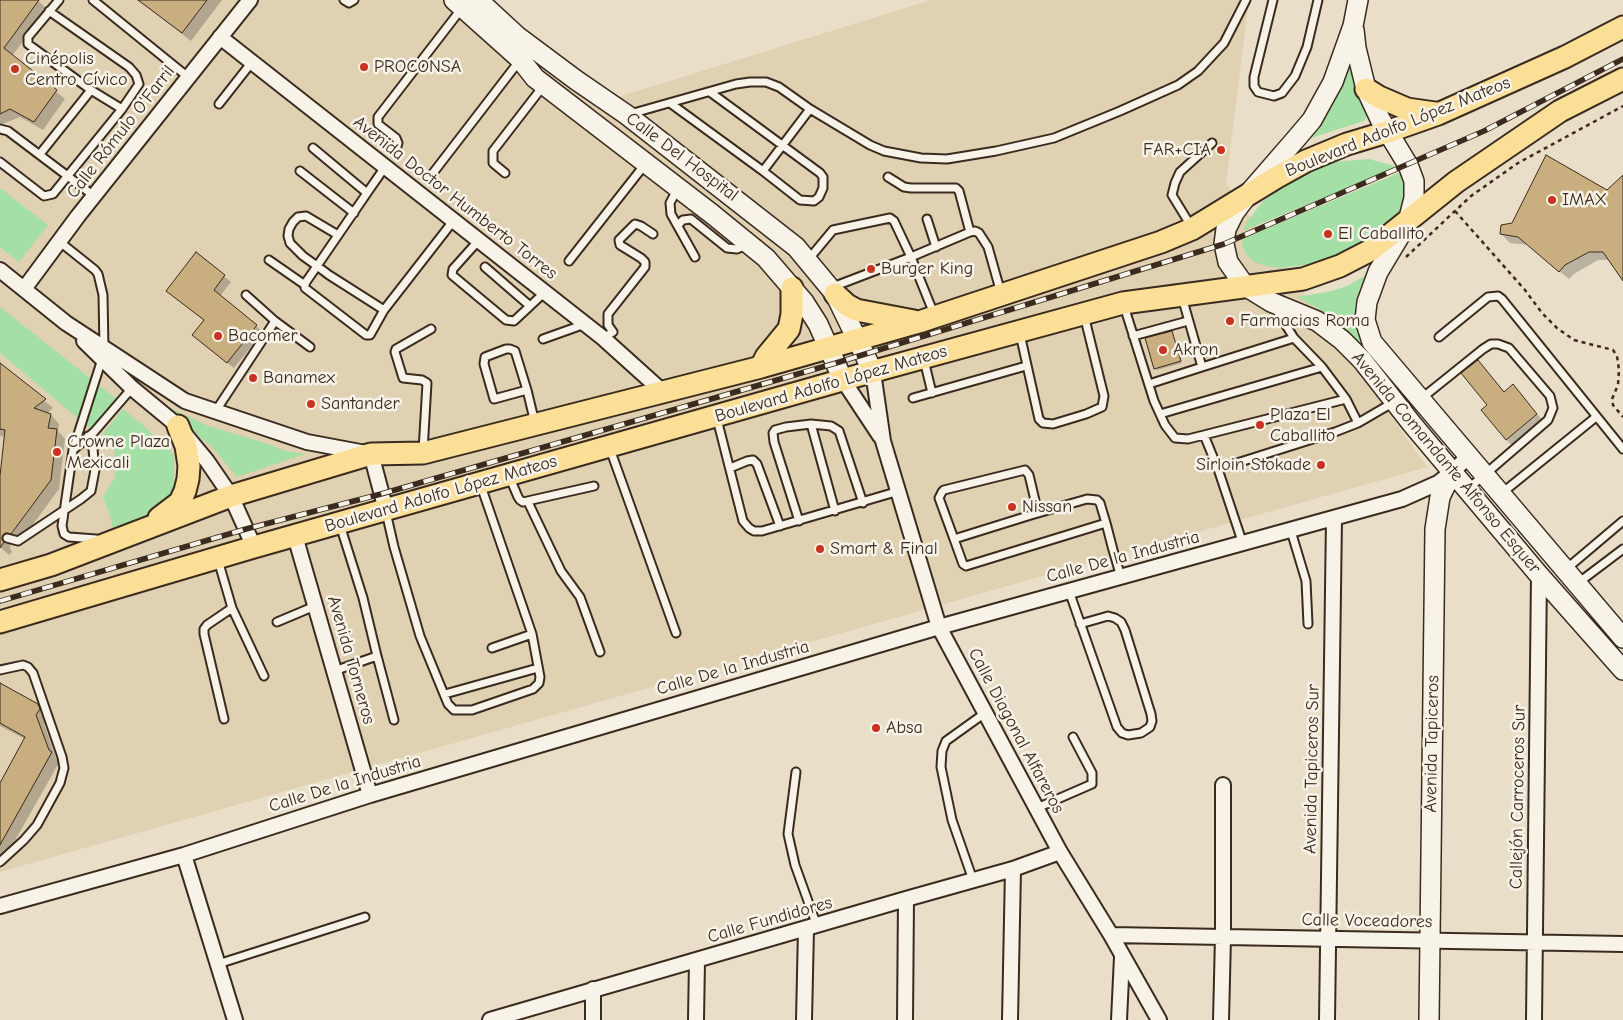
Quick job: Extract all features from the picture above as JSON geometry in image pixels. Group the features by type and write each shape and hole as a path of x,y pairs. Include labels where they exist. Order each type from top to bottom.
{"main road":[{"name":"Boulevard Adolfo López Mateos","path":"0,580 51,565 231,496 371,454 422,453 761,367 927,319 1162,242 1192,229 1249,193 1306,161 1347,144 1438,114 1565,58 1623,27"},
{"name":"Boulevard Adolfo López Mateos","path":"0,622 254,547 843,380 1123,303 1303,279 1340,266 1371,250 1456,182 1560,111 1623,79"},
{"path":"1366,89 1407,109 1438,114"},
{"path":"761,367 766,357 789,329 792,314 792,288"},
{"path":"832,291 847,305 856,310 877,315 927,319"},
{"path":"146,528 180,502 185,491 189,466 186,446 178,426"}],"street":[{"name":"Calle Rómulo O'Farril","path":"24,289 94,196 250,0"},
{"path":"1245,286 1228,262 1224,244 1226,229 1234,213 1249,193 1312,120 1333,82 1353,26 1358,0"},
{"name":"Calle Del Hospital","path":"465,2 536,78 766,258 804,302 818,324 843,380"},
{"name":"Calle Del Hospital","path":"465,2 517,36 627,115 796,247 832,291 873,372"},
{"name":"Avenida Comandante Alfonso Esquer","path":"1353,26 1356,48 1366,89 1387,132 1408,165 1414,181 1414,198 1408,222 1378,272 1367,302 1366,320 1372,342 1623,638"},
{"name":"Avenida Doctor Humberto Torres","path":"220,37 586,324 663,392"},
{"path":"0,270 103,354 132,388 178,426 207,461 231,496 254,547"},
{"name":"Avenida Comandante Alfonso Esquer","path":"1245,286 1271,302 1317,321 1342,340 1362,360 1452,472 1623,670"},
{"path":"103,354 185,402 307,442 371,454 386,510"},
{"name":"Calle Diagonal Alfareros","path":"873,372 883,441 939,627 1060,852 1111,935 1159,1020"},
{"name":"Calle Diagonal Alfareros","path":"843,380 883,441"},
{"name":"Calle De la Industria","path":"0,906 184,854 370,796 939,627 1402,499 1430,488 1452,472 1469,456"},
{"name":"Avenida Tapiceros","path":"1428,1020 1435,529 1440,497 1452,472"},
{"name":"Avenida Tapiceros Sur","path":"1327,1020 1334,519"},
{"name":"Avenida Torneros","path":"295,536 370,796"},
{"name":"Callejón Carroceros Sur","path":"1534,1020 1539,575"},
{"path":"1221,1020 1223,785"},
{"name":"Calle Fundidores","path":"490,1020 1013,869 1060,852"},
{"path":"184,854 235,1020"},
{"path":"1010,1020 1013,869"},
{"path":"905,1020 906,899"},
{"path":"804,1020 812,927"},
{"name":"Calle Voceadores","path":"1111,935 1623,944"},
{"path":"1119,1020 1122,957"},
{"path":"696,1020 697,960"},
{"path":"593,989 593,1020"}],"lane":[{"path":"58,0 28,37 28,44 91,90 122,109"},
{"path":"93,0 188,77"},
{"path":"344,0 349,3 354,0"},
{"path":"627,115 743,83 766,82 779,87 810,109 870,145 884,151 921,158 948,159 1054,138 1120,112 1178,85 1198,71 1224,43 1246,0"},
{"path":"1273,0 1254,78 1254,86 1258,92 1274,96 1282,94 1294,76 1306,47 1318,0"},
{"path":"396,150 398,143 396,138 378,124 378,117 465,2"},
{"path":"0,162 44,196 53,194 122,109 139,84 136,75 129,67 49,11"},
{"path":"433,173 520,60"},
{"path":"219,104 252,62"},
{"path":"504,173 493,163 493,151 544,84"},
{"path":"40,154 91,90"},
{"path":"670,103 800,200 814,201 819,197 823,188 820,173 710,92"},
{"path":"763,171 810,109"},
{"path":"0,129 8,131 94,196"},
{"path":"1192,229 1172,195 1180,172 1212,143"},
{"path":"314,148 367,192"},
{"path":"569,261 646,163"},
{"path":"305,285 385,167"},
{"path":"300,171 354,213"},
{"path":"888,177 904,187 956,188 970,232"},
{"path":"678,188 670,203 671,214 695,256"},
{"path":"338,236 306,216 298,217 293,222 288,236 290,243 296,250 384,310"},
{"path":"808,260 833,230 890,218 894,221 912,257 927,319"},
{"path":"678,225 683,220 691,219 728,248 736,249 748,244"},
{"path":"927,219 936,247"},
{"path":"269,260 305,285 305,288 368,336 377,325 384,310 454,220"},
{"path":"603,338 613,332 607,321 609,312 645,267 645,262 620,245 619,240 635,224 653,234"},
{"path":"832,291 975,231 979,233 988,247 1002,295"},
{"path":"479,240 453,270 452,276 506,320 514,321 545,292"},
{"path":"60,242 95,270 104,295 103,354 73,450 62,529 64,534 69,537 84,540 122,539"},
{"path":"485,267 530,306"},
{"path":"246,295 275,321 310,348"},
{"path":"1181,295 1202,367"},
{"path":"1439,337 1488,297 1498,296 1623,449"},
{"path":"1271,302 1294,338 1322,367 1346,399 1358,423"},
{"path":"1123,303 1148,384 1165,425 1175,438 1188,439 1346,399"},
{"path":"1019,332 1036,414 1043,423 1053,424 1102,407 1104,396 1084,314"},
{"path":"215,412 275,321"},
{"path":"1133,336 1188,322"},
{"path":"543,340 586,324"},
{"path":"422,453 427,383 422,380 403,378 395,352 396,349 431,329"},
{"path":"1148,384 1294,338"},
{"path":"1420,400 1491,344 1498,344 1509,348 1550,396 1553,408 1548,420 1467,489"},
{"path":"527,390 494,399 484,364 485,357 506,349 515,351 527,390 536,425"},
{"path":"924,358 932,393"},
{"path":"913,398 1026,366"},
{"path":"1160,414 1322,367"},
{"path":"73,450 113,412 132,388"},
{"path":"1218,469 1335,432 1358,423 1394,402"},
{"path":"716,416 743,521 749,528 762,531 899,491"},
{"path":"1500,495 1596,416"},
{"path":"799,521 774,442 773,433 786,427 811,424 832,426 839,431 863,503"},
{"path":"811,424 835,511"},
{"path":"1204,435 1218,469 1243,544"},
{"path":"8,538 18,541 64,511 91,490 95,470 93,449 88,436"},
{"path":"609,447 676,633"},
{"path":"730,468 753,460 758,464 780,526"},
{"path":"1038,513 1025,470 944,490 939,498 962,564 966,566 1106,523"},
{"path":"509,475 520,500 528,502 594,486"},
{"path":"386,510 394,547 420,636 448,704 454,710 472,710 533,689 539,683 540,677 532,634 480,483"},
{"path":"954,539 1038,513 1092,499 1097,500 1100,503 1121,577"},
{"path":"528,502 561,570 580,597 600,652"},
{"path":"1571,577 1623,521"},
{"path":"339,524 363,598 394,720"},
{"path":"1291,531 1306,581 1308,624"},
{"path":"1571,577 1623,549"},
{"path":"218,559 232,608 264,676"},
{"path":"1069,591 1080,624 1117,727 1122,733 1128,735 1141,733 1150,727 1152,721 1151,714 1121,622 1108,616 1080,624"},
{"path":"277,622 315,606"},
{"path":"224,719 204,629 232,608"},
{"path":"492,648 532,634"},
{"path":"334,671 377,656"},
{"path":"0,670 23,666 33,673 62,757 64,768 60,783 37,825 0,862"},
{"path":"444,694 538,668"},
{"path":"973,880 952,820 941,767 942,751 946,740 985,713"},
{"path":"1037,808 1092,784 1092,773 1073,738"},
{"path":"796,772 788,834 794,865 812,927"},
{"path":"218,964 365,917"}],"path":[{"path":"1455,211 1525,290 1542,313 1561,332 1580,342 1613,350 1617,356 1619,370 1618,385 1612,399 1613,405 1623,417"}],"shaded area":[{"path":"0,0 487,0 618,97 931,0 1249,0 1226,183 1427,467 0,872"}],"green space":[{"path":"1353,44 1361,98 1367,117 1364,121 1311,138 1342,85 1349,67"},
{"path":"1369,159 1398,167 1243,231 1247,222 1262,202 1302,173 1331,162"},
{"path":"1401,172 1407,178 1405,208 1375,237 1347,252 1312,264 1280,268 1254,262 1246,254 1242,245 1242,239"},
{"path":"0,188 48,225 19,262 0,247"},
{"path":"1366,275 1355,304 1355,319 1361,336 1410,400 1342,326 1324,312 1297,297 1332,291 1347,286"},
{"path":"0,307 120,402 93,431 0,353"},
{"path":"156,401 208,426 269,444 285,451 305,454 237,477 212,447"},
{"path":"123,409 174,455 174,505 113,528 103,497 115,477 114,450 103,433"}],"building":[{"name":"Cinépolis Centro Cívico","path":"0,0 39,0 4,48 57,90 34,122 10,109 0,114"},
{"path":"138,0 207,0 182,33"},
{"path":"1546,155 1607,190 1623,175 1623,281 1603,252 1589,252 1565,265 1559,272 1518,237 1500,234 1501,225 1512,223"},
{"path":"196,252 225,275 214,290 257,325 227,363 192,335 204,320 166,291"},
{"name":"Akron","path":"1172,331 1181,361 1154,369 1145,338"},
{"path":"1478,360 1504,392 1513,384 1537,414 1506,440 1481,410 1487,405 1461,373"},
{"path":"0,363 46,399 34,408 51,414 48,428 57,429 51,480 11,534 6,533 3,535 2,539 4,542 0,548 0,476 5,430 0,429"},
{"path":"0,683 38,704 40,709 36,715 49,750 52,752 0,845 0,783 25,737 0,723"}],"railway":[{"path":"0,601 246,529 381,494 836,363 1224,244 1484,131 1623,59"}],"place":[{"name":"PROCONSA","path":"364,67"},
{"name":"Cinépolis Centro Cívico","path":"15,69"},
{"name":"FAR+CIA","path":"1221,150"},
{"name":"IMAX","path":"1552,200"},
{"name":"El Caballito","path":"1328,234"},
{"name":"Burger King","path":"871,269"},
{"name":"Farmacias Roma","path":"1230,321"},
{"name":"Bacomer","path":"218,336"},
{"name":"Akron","path":"1163,350"},
{"name":"Banamex","path":"253,378"},
{"name":"Santander","path":"311,404"},
{"name":"Plaza El Caballito","path":"1260,425"},
{"name":"Crowne Plaza Mexicali","path":"57,452"},
{"name":"Sirloin Stokade","path":"1321,465"},
{"name":"Nissan","path":"1012,507"},
{"name":"Smart & Final","path":"820,549"},
{"name":"Absa","path":"876,728"}]}
